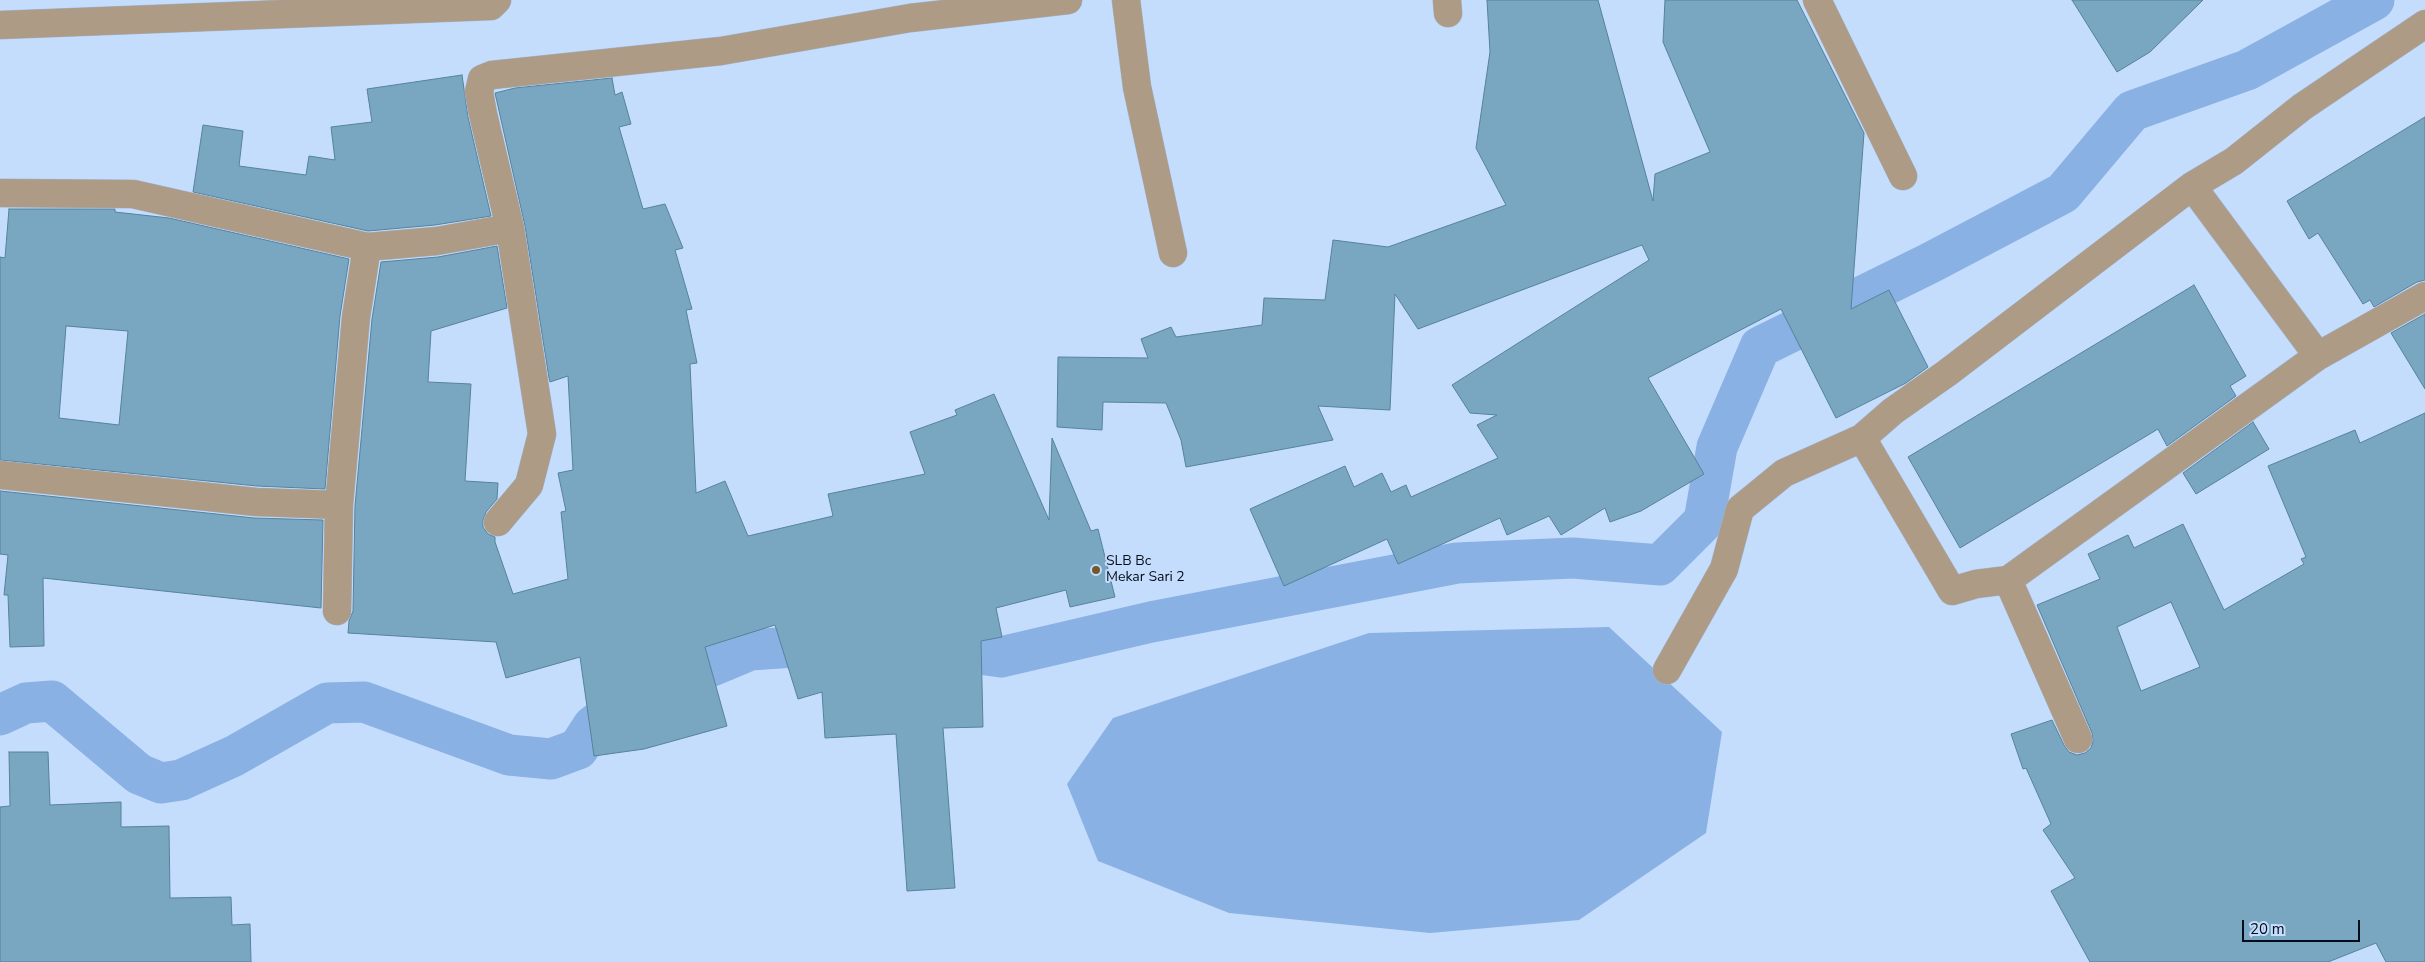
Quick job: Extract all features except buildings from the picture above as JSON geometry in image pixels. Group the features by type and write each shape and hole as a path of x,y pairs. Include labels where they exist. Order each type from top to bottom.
{"street":[{"path":"0,25 491,6 497,0"},
{"path":"498,522 529,485 542,434 510,228 480,99 482,79 721,51 910,18 1068,0"},
{"path":"1126,0 1137,87 1173,253"},
{"path":"1817,0 1902,176"},
{"path":"1666,670 1724,569 1740,509 1784,473 1862,438 1893,411 1947,373 2192,186 2234,161 2302,107 2425,24"},
{"path":"2192,186 2318,356"},
{"path":"0,193 133,194 367,247 437,241 510,228"},
{"path":"337,611 339,505 356,317 367,247"},
{"path":"1862,438 1952,591 1976,584 2008,580 2318,356 2425,296"},
{"path":"0,475 256,502 339,505"},
{"path":"2008,580 2078,739"}],"water":[{"path":"1609,627 1722,732 1706,833 1579,920 1430,933 1229,913 1098,861 1067,784 1113,718 1369,633"}],"waterway":[{"path":"927,647 1001,657 1151,622 1457,563 1573,558 1660,565 1704,521 1717,447 1760,347 1930,263 2063,193 2132,111 2247,70 2374,0"},
{"path":"0,715 26,703 52,701 139,774 161,783 181,780 234,756 327,703 364,702 509,755 551,759 578,749 593,726 623,703 750,650 838,644"}],"place":[{"name":"SLB Bc Mekar Sari 2","path":"1096,570"}]}
